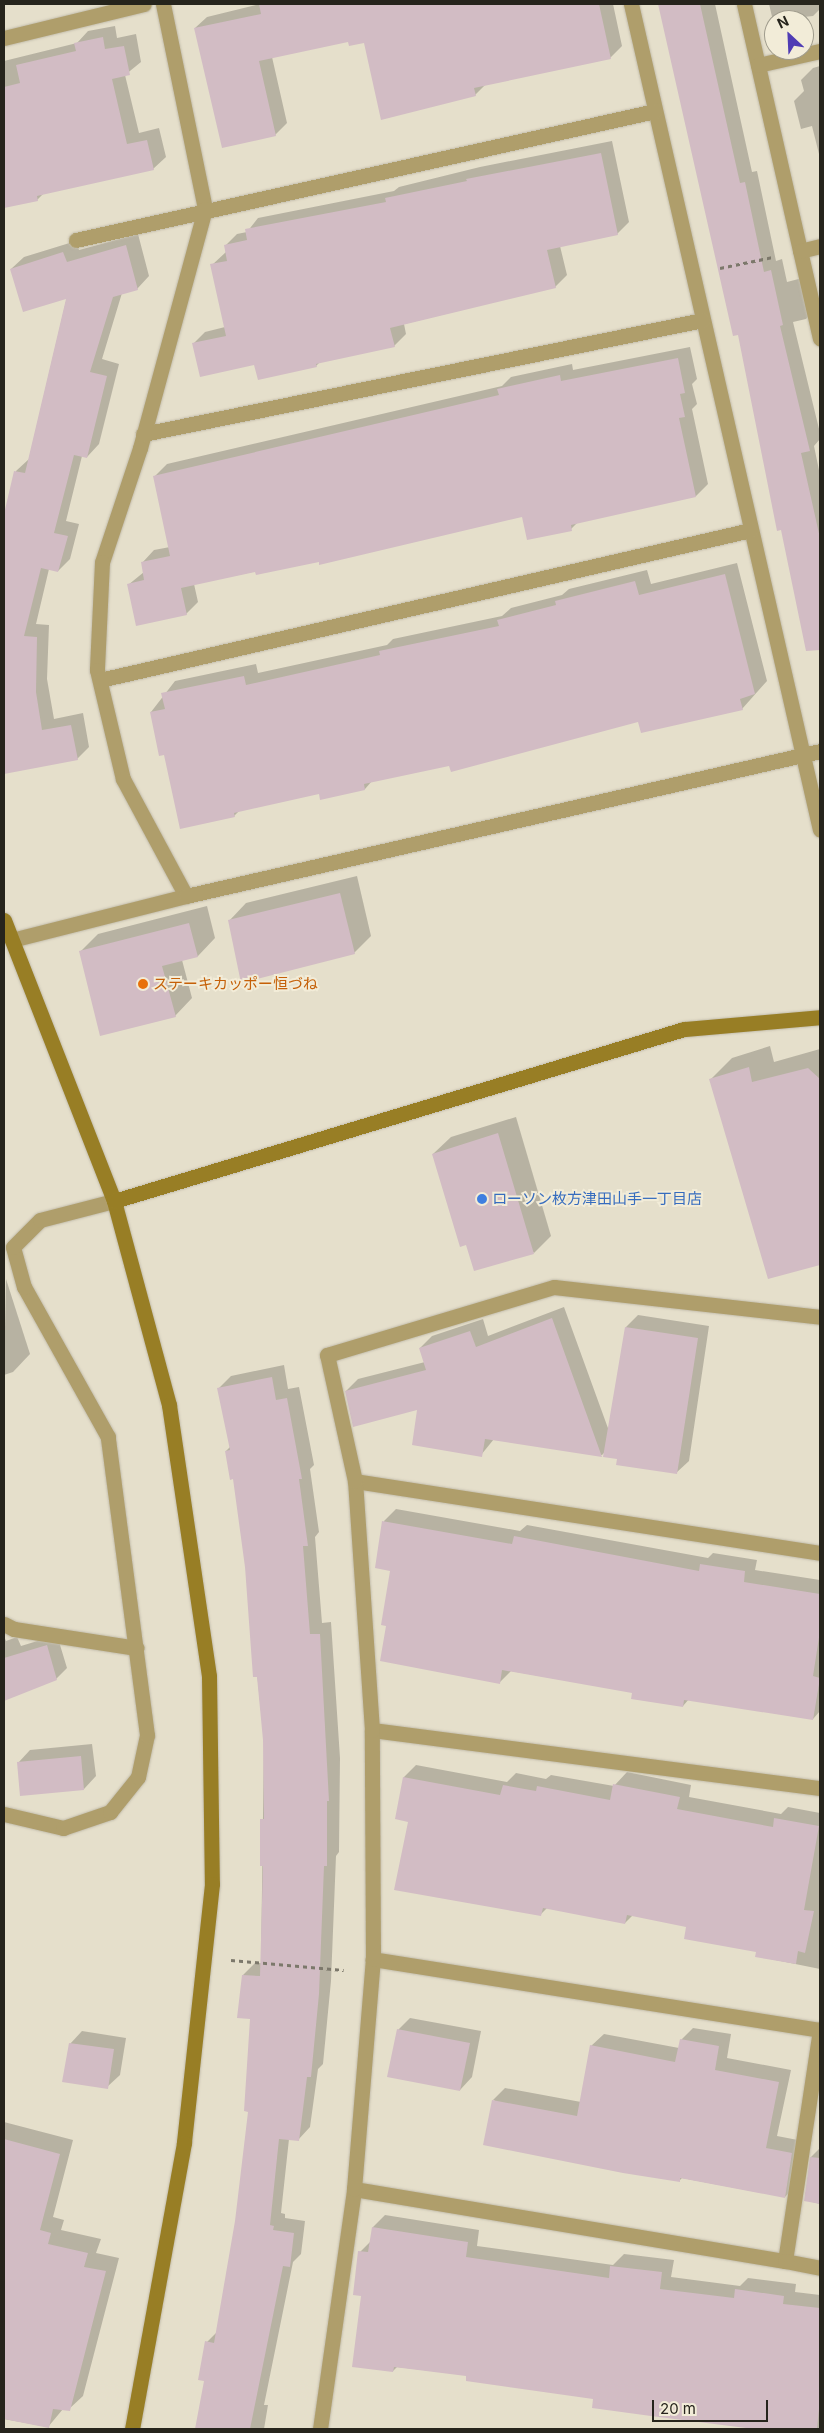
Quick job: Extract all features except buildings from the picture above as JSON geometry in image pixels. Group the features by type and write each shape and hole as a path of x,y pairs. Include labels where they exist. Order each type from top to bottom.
{"street":[{"path":"4,38 144,4"},
{"path":"163,4 205,208 143,434 102,562 97,670 123,779 186,896"},
{"path":"631,4 820,830"},
{"path":"744,4 820,338"},
{"path":"758,65 820,51"},
{"path":"76,240 205,208 655,111"},
{"path":"800,251 820,246"},
{"path":"143,434 703,320"},
{"path":"100,680 751,530"},
{"path":"12,940 186,896 820,751"},
{"path":"4,920 114,1201 168,1405 210,1676 212,1884 184,2143 132,2429"},
{"path":"4,1814 64,1828 110,1812 138,1777 147,1735 108,1437 24,1287 13,1247 40,1220 114,1201 684,1029 820,1017"},
{"path":"321,2429 354,2189 373,1966 372,1730 355,1481 327,1355 554,1287 820,1317"},
{"path":"355,1481 820,1553"},
{"path":"4,1624 14,1629 137,1648"},
{"path":"372,1730 820,1788"},
{"path":"373,1966 820,2030 785,2261"},
{"path":"354,2189 820,2268"}],"path":[{"path":"692,274 800,251"},
{"path":"204,1958 373,1966"}],"place":[{"name":"ステーキカッポー恒づね","path":"143,984"},
{"name":"ローソン枚方津田山手一丁目店","path":"482,1199"}]}
